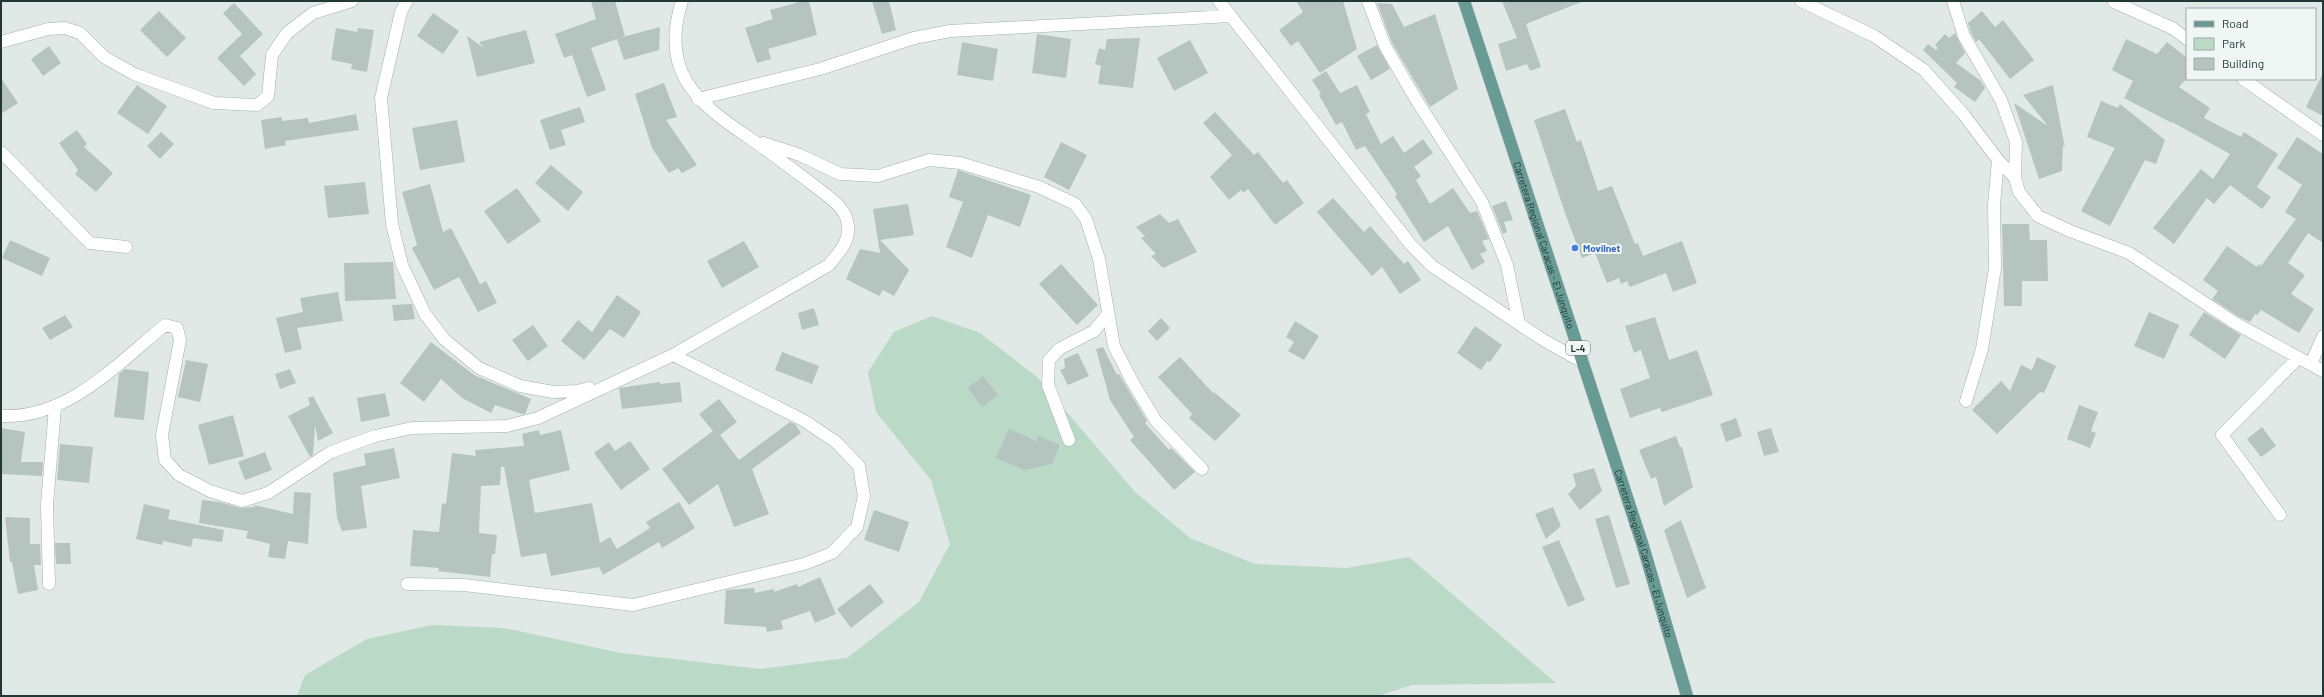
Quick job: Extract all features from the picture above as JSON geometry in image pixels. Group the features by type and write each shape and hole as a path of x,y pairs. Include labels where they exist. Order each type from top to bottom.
{"main road":[{"name":"Carretera Regional Caracas - El Junquito","path":"1464,1 1644,546 1687,696"}],"street":[{"path":"1,42 48,29 65,28 80,33 104,57 134,74 214,103 257,105 268,96 272,55 287,33 313,13 352,1"},
{"path":"408,1 401,12 381,98 392,224 402,265 425,314 444,339 479,368 520,386 553,392 577,391 619,380"},
{"path":"1,416 55,407 82,393 165,326 177,328 180,340 162,435 165,460 179,475 210,491 242,501 268,494 331,452 375,436 412,428 506,426 538,418 673,355 828,265 846,243 848,225 838,203 747,137 725,123 698,99 682,74 675,50 676,22 682,1"},
{"path":"1219,1 1412,245 1432,266 1545,342 1583,362"},
{"path":"1368,1 1385,46 1417,101 1482,202 1507,265 1519,324"},
{"path":"1801,1 1874,36 1924,70 1964,116 1998,160 2015,178"},
{"path":"1953,1 1964,36 2001,100 2016,142 2015,178 2019,192 2038,216 2070,231 2129,253 2235,323 2323,371"},
{"path":"2114,2 2172,28 2186,38"},
{"path":"698,99 820,69 914,38 950,31 1231,16"},
{"path":"2244,80 2323,135"},
{"path":"747,137 800,155 840,174 878,176 929,160 960,163 1038,187 1075,204 1086,219 1099,259 1114,346 1132,381 1156,421 1202,469"},
{"path":"1,152 90,243 126,247"},
{"path":"1966,401 1982,349 1995,268 1994,205 1998,160"},
{"path":"1069,440 1048,385 1049,360 1059,349 1094,331 1108,315"},
{"path":"2311,364 2323,336"},
{"path":"407,584 464,585 633,605 804,564 832,553 857,527 864,496 859,466 836,442 803,420 673,355"},
{"path":"2280,515 2222,434 2298,358"},
{"path":"49,584 47,505 55,407"}],"green space":[{"path":"932,316 980,333 1037,377 1135,492 1190,538 1255,564 1347,568 1409,557 1556,683 1412,685 1378,696 297,696 305,675 367,639 432,625 504,628 621,653 761,669 847,658 919,602 950,544 931,480 876,412 868,372 894,332"}],"building":[{"path":"591,1 615,1 625,36 619,38 660,27 659,50 624,60 617,39 591,48 606,90 587,97 572,55 564,58 555,34 596,19"},
{"path":"803,1 809,1 817,35 768,49 771,59 757,63 745,28 773,19 770,10"},
{"path":"872,1 889,1 896,30 882,34"},
{"path":"1296,1 1343,1 1357,49 1320,73 1298,41 1291,46 1279,30 1303,12"},
{"path":"1502,1 1581,2 1526,24 1541,67 1530,71 1527,64 1506,71 1498,44 1517,38"},
{"path":"234,3 263,34 240,56 256,74 244,86 217,58 242,34 223,13"},
{"path":"1377,3 1392,4 1404,27 1435,14 1458,89 1430,107 1392,43"},
{"path":"159,11 186,38 167,57 140,30"},
{"path":"1982,11 1995,27 2003,20 2034,60 2010,79 1979,39 1976,42 1971,33 1968,23"},
{"path":"433,13 459,31 443,54 417,36"},
{"path":"336,28 357,32 358,28 374,30 367,72 351,69 352,64 331,60"},
{"path":"526,30 535,63 477,77 467,36 484,48 479,42"},
{"path":"1955,33 1965,53 1956,63 1981,81 1985,88 1975,102 1954,87 1957,83 1923,50 1928,44 1936,50 1938,48 1935,45 1945,34 1949,38"},
{"path":"1037,34 1071,39 1066,78 1032,73"},
{"path":"1140,38 1133,88 1098,84 1101,66 1095,64 1099,48 1105,50 1107,39"},
{"path":"2126,39 2157,54 2167,42 2186,57 2186,79 2179,87 2210,108 2204,118 2241,137 2244,132 2278,154 2257,187 2271,197 2262,209 2230,185 2214,204 2207,198 2174,244 2153,228 2201,169 2213,179 2230,154 2172,122 2124,98 2133,81 2112,70"},
{"path":"1190,40 1208,73 1174,91 1157,58"},
{"path":"962,42 998,49 993,81 957,75"},
{"path":"1377,45 1390,69 1371,80 1357,56"},
{"path":"49,46 61,63 43,76 31,59"},
{"path":"1326,71 1340,93 1357,85 1370,112 1366,114 1381,144 1393,136 1404,153 1423,139 1433,153 1414,167 1421,176 1416,180 1430,204 1453,188 1470,213 1477,211 1489,239 1482,241 1487,251 1480,254 1485,262 1472,270 1448,226 1424,242 1395,196 1397,194 1365,146 1356,150 1342,122 1336,125 1319,95 1321,94 1312,80"},
{"path":"2323,73 2323,116 2306,107"},
{"path":"1,78 18,103 1,114"},
{"path":"664,83 677,117 666,120 697,165 682,173 678,168 669,173 652,148 635,94"},
{"path":"137,85 167,106 148,134 117,113"},
{"path":"2053,85 2065,148 2063,145 2062,171 2039,179 2014,103 2048,126 2023,95"},
{"path":"2101,101 2118,108 2120,104 2165,140 2156,164 2145,160 2110,226 2081,211 2115,148 2087,137"},
{"path":"580,107 585,122 561,130 566,145 550,150 540,120"},
{"path":"1565,109 1577,142 1581,140 1598,191 1612,186 1635,244 1638,243 1643,256 1682,241 1697,283 1673,292 1666,273 1630,287 1627,281 1621,284 1619,278 1607,283 1595,253 1582,258 1566,216 1534,120"},
{"path":"1215,112 1254,155 1258,152 1283,183 1287,180 1304,203 1275,225 1248,189 1243,193 1241,190 1229,200 1210,177 1232,155 1203,123"},
{"path":"356,114 359,130 285,141 286,145 265,149 261,120 282,117 282,121 308,118 309,123"},
{"path":"457,120 465,162 420,170 412,128"},
{"path":"77,130 87,144 84,147 113,173 96,192 75,174 78,170 59,143"},
{"path":"161,132 174,144 160,159 147,146"},
{"path":"2297,137 2323,154 2323,243 2308,233 2288,263 2305,275 2291,294 2314,309 2299,333 2261,310 2257,315 2255,314 2250,322 2239,317 2212,299 2218,291 2203,280 2227,246 2257,267 2259,264 2261,266 2296,219 2285,212 2302,185 2277,168"},
{"path":"1061,142 1087,155 1069,190 1044,177"},
{"path":"551,165 583,192 568,211 535,183"},
{"path":"958,170 1031,195 1020,227 988,215 972,258 946,247 963,202 949,197"},
{"path":"365,182 369,214 328,218 324,186"},
{"path":"430,184 443,232 451,228 480,284 486,281 497,303 478,312 459,277 434,290 412,248 417,245 402,192"},
{"path":"517,188 541,221 508,244 484,211"},
{"path":"1333,198 1364,232 1370,226 1404,264 1408,261 1421,280 1400,294 1382,267 1372,276 1317,212"},
{"path":"1506,201 1513,220 1504,222 1507,232 1503,234 1492,206"},
{"path":"908,204 914,235 880,240 909,270 894,296 883,290 879,296 846,279 860,249 880,253 873,209"},
{"path":"1160,214 1169,223 1178,219 1197,252 1163,268 1151,256 1156,254 1141,238 1145,236 1136,227"},
{"path":"2002,224 2029,224 2030,240 2047,240 2048,281 2022,281 2022,306 2004,306"},
{"path":"10,240 50,258 42,276 2,258"},
{"path":"744,241 759,267 722,288 707,261"},
{"path":"393,262 396,299 345,301 344,263"},
{"path":"1061,264 1098,305 1077,325 1039,284"},
{"path":"338,292 343,321 297,328 302,349 285,353 276,318 303,312 300,298"},
{"path":"617,295 641,312 624,338 610,329 584,360 561,341 578,320 592,332"},
{"path":"412,304 415,319 394,321 392,305"},
{"path":"814,308 819,325 802,330 798,313"},
{"path":"2149,312 2179,325 2164,359 2134,346"},
{"path":"2204,312 2241,335 2225,359 2189,335"},
{"path":"65,315 73,327 50,340 42,328"},
{"path":"1655,317 1669,360 1697,350 1713,395 1662,412 1660,408 1630,418 1620,389 1650,378 1641,350 1634,353 1625,326"},
{"path":"1161,318 1170,328 1157,341 1148,331"},
{"path":"1295,321 1319,336 1304,360 1288,351 1294,342 1286,337"},
{"path":"533,325 548,346 528,361 512,340"},
{"path":"1475,326 1502,345 1490,362 1487,361 1481,370 1457,353"},
{"path":"431,342 474,375 531,399 525,414 495,405 491,413 462,398 441,379 424,402 400,383"},
{"path":"1103,347 1117,375 1119,374 1147,421 1145,423 1169,450 1171,448 1195,472 1174,490 1130,440 1134,437 1110,400 1096,349"},
{"path":"782,352 819,366 812,384 775,370"},
{"path":"1078,353 1089,376 1068,385 1060,370 1065,368 1064,359"},
{"path":"1180,357 1213,393 1214,392 1241,415 1215,441 1189,418 1192,414 1158,377"},
{"path":"2037,357 2056,366 2044,393 2040,392 1997,434 1972,410 2001,381 2010,391 2021,365 2032,370"},
{"path":"186,360 208,364 200,402 178,397"},
{"path":"125,369 149,372 144,420 114,417 119,374"},
{"path":"290,369 296,383 280,389 275,374"},
{"path":"983,376 998,395 982,407 968,388"},
{"path":"660,382 660,384 680,382 682,402 622,409 619,388"},
{"path":"385,393 390,416 361,422 357,398"},
{"path":"313,396 333,433 318,441 315,425 313,455 310,457 288,416 310,405 308,398"},
{"path":"719,399 737,422 720,435 739,460 790,422 795,424 801,433 752,469 769,514 734,527 718,484 689,505 662,469 713,431 699,414"},
{"path":"2079,405 2098,412 2091,431 2096,433 2090,448 2067,439"},
{"path":"233,415 244,456 209,465 198,425"},
{"path":"1736,418 1742,436 1726,442 1720,424"},
{"path":"2262,427 2276,446 2261,457 2247,439"},
{"path":"1,428 25,432 21,462 43,462 42,476 1,474"},
{"path":"1771,428 1779,452 1764,456 1757,432"},
{"path":"1009,429 1036,441 1038,436 1060,445 1052,464 1024,470 996,458"},
{"path":"539,430 540,435 561,430 570,470 529,480 535,513 592,503 600,543 610,537 617,549 650,528 646,522 679,502 695,528 662,548 659,542 603,575 599,567 551,576 546,553 521,557 504,467 501,467 500,485 481,486 479,533 497,535 495,554 492,554 490,577 438,571 439,568 410,566 413,530 439,532 442,503 446,504 452,453 476,456 475,450 524,446 522,434"},
{"path":"1676,436 1680,447 1682,447 1693,487 1664,506 1656,477 1651,479 1639,450"},
{"path":"630,441 650,469 621,490 594,453 609,442 615,451"},
{"path":"60,444 93,447 89,483 57,480"},
{"path":"394,448 400,478 361,486 367,528 342,531 337,518 333,473 366,465 364,454"},
{"path":"265,452 272,470 245,480 238,462"},
{"path":"1594,468 1602,491 1580,510 1568,494 1576,486 1573,474"},
{"path":"294,492 311,493 308,544 288,541 285,559 268,557 270,544 246,538 248,531 199,523 202,500 220,502 240,508 255,507 254,505 293,514"},
{"path":"144,504 170,510 168,519 224,530 222,542 193,538 191,547 163,541 162,545 136,539"},
{"path":"1553,507 1561,526 1546,539 1535,514"},
{"path":"874,510 909,522 899,552 864,540"},
{"path":"1609,515 1630,584 1616,588 1595,519"},
{"path":"5,517 30,518 30,544 40,544 41,565 34,565 38,590 18,594 12,562 10,562"},
{"path":"1681,520 1706,588 1687,598 1664,530"},
{"path":"1559,540 1585,600 1568,607 1542,547"},
{"path":"55,543 70,543 71,564 56,564"},
{"path":"820,577 836,614 815,623 810,611 781,621 783,629 767,632 766,627 724,624 726,590 754,588 755,593 774,589 774,592 797,584 798,587"},
{"path":"870,584 884,602 851,628 837,609"}],"place":[{"name":"Movilnet","path":"1575,248"}]}
